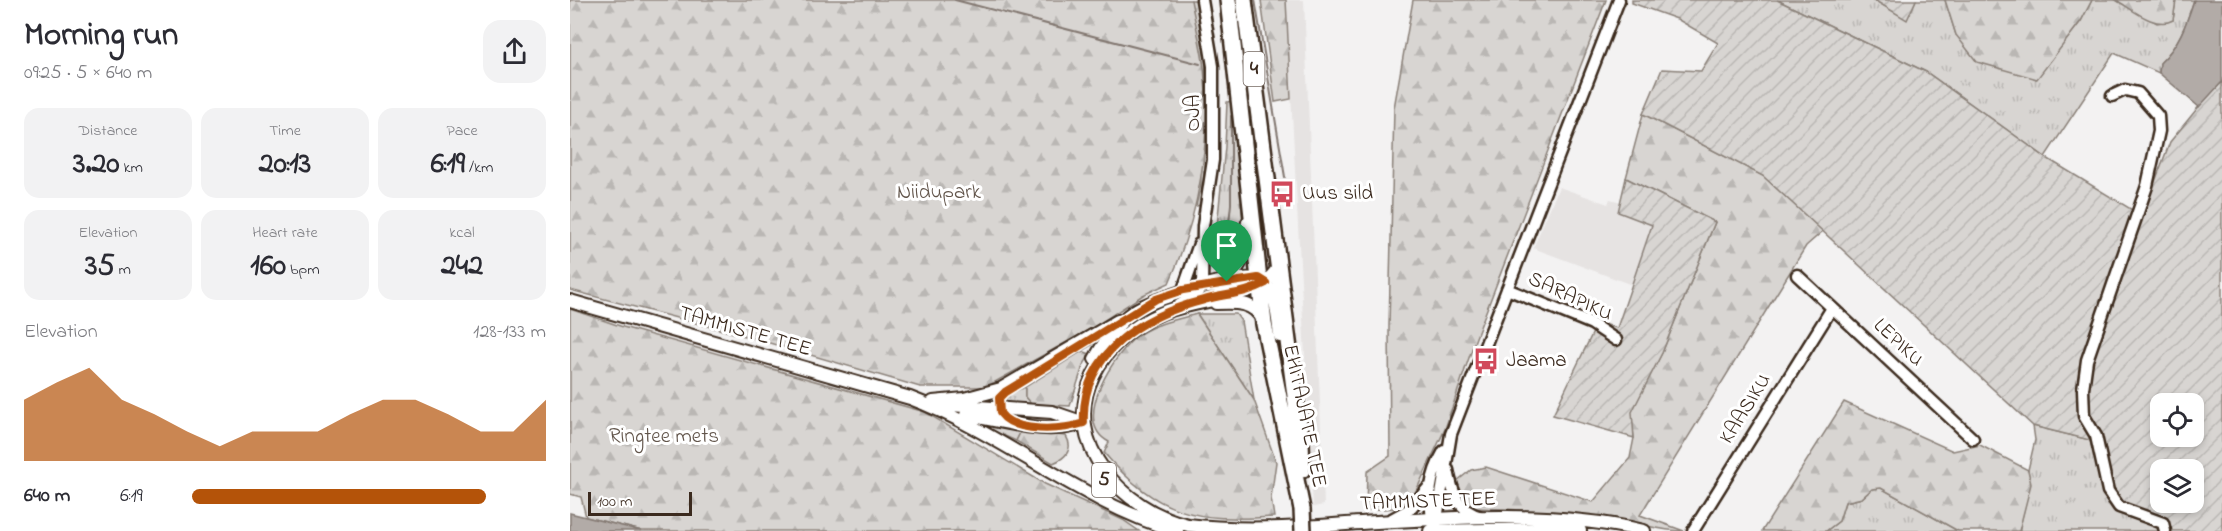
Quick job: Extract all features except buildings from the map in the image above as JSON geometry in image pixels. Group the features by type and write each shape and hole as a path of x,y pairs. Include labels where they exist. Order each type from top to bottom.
{"highway":[{"name":"EHITAJATE TEE","path":"1228,0 1264,324 1302,509"},
{"name":"EHITAJATE TEE","path":"1244,0 1302,442 1302,509"},
{"name":"4","path":"1302,509 1303,531"}],"main road":[{"path":"1227,282 1239,265 1248,230 1249,213 1239,123 1242,110"},
{"path":"1279,266 1275,275 1261,283 1276,314 1284,366 1293,385"},
{"name":"5","path":"1177,531 1149,521 1102,478 1084,448 1080,423 1080,393 1090,367 1108,339 1132,312 1156,299 1183,290 1227,282 1261,283"},
{"name":"5","path":"1080,423 1086,393 1093,376 1109,351 1133,329 1173,308 1261,283"},
{"name":"TAMMISTE TEE","path":"570,301 910,398"},
{"path":"1173,308 1228,303 1247,304 1258,312 1264,324"},
{"path":"1010,423 999,411 999,398 1005,392 1132,312"},
{"path":"933,402 982,396 1034,372"},
{"path":"910,398 999,411 1052,412 1080,423"},
{"path":"910,398 945,411 1010,423 1052,429 1080,423"},
{"path":"945,411 1020,456 1149,521"},
{"name":"TAMMISTE TEE","path":"1080,423 1094,455 1112,481 1139,504 1171,520 1207,528 1249,529 1385,522 1580,531"},
{"name":"TAMMISTE TEE","path":"1434,525 1488,519 1564,520 1644,531"}],"street":[{"name":"OJA","path":"1183,290 1190,275 1203,226 1213,160 1215,109 1213,66 1202,0"},
{"path":"1385,522 1410,509 1429,485 1449,443 1619,0"},
{"path":"2112,96 2125,90 2138,93 2158,116 2159,131 2147,186 2087,360 2083,389 2084,416 2096,436 2108,491 2119,507 2163,523 2165,531"},
{"name":"OJA","path":"1202,286 1203,226"},
{"name":"LEPIKU","path":"1797,275 1973,439"},
{"path":"1173,308 1196,295 1202,286"},
{"name":"SARAPIKU","path":"1508,289 1592,324 1616,340"},
{"name":"KAASIKU","path":"1693,531 1832,308"},
{"path":"1434,525 1449,443"},
{"path":"1446,461 1457,500 1468,513 1488,519"},
{"path":"1429,485 1434,525"}],"shaded area":[{"path":"1286,0 1304,0 1324,505 1313,507"},
{"path":"2194,0 2222,0 2222,82 2199,107 2159,73 2160,63 2181,34"},
{"path":"1559,187 1608,204 1610,199 1621,202 1619,212 1652,224 1632,285 1533,248"},
{"path":"570,513 642,531 570,531"}],"green space":[{"name":"Niidupark","path":"570,0 1191,0 1204,68 1206,123 1204,150 1195,205 1169,283 1143,295 1094,327 986,387 920,387 749,337 570,290"},
{"path":"1191,0 1198,0 1207,77 1204,179 1201,205 1196,206 1201,184"},
{"path":"1261,0 1286,0 1291,99 1275,102"},
{"path":"1413,0 1606,0 1475,340 1445,429 1415,493 1397,508 1366,510 1367,472 1390,456 1389,326 1394,108"},
{"path":"1632,0 1777,0 1926,72 2045,157 2142,216 2170,142 2222,82 2222,531 2159,531 2151,521 2115,511 2104,493 2090,440 2033,426 1763,176 1643,114 1662,69 1701,71 1718,43 1677,19 1632,3"},
{"path":"1777,0 1874,0 1907,19 1916,0 1945,0 1956,35 2036,79 2081,21 2092,0 2116,0 2157,23 2173,20 2176,0 2194,0 2181,34 2160,63 2159,73 2114,53 2045,157 1926,72"},
{"path":"1874,0 1916,0 1907,20"},
{"path":"1945,0 2092,0 2081,21 2037,79 1977,62 1956,35"},
{"path":"2116,0 2176,0 2173,20 2159,22 2151,20"},
{"path":"1232,101 1243,223 1234,263 1221,252 1217,227 1227,102"},
{"path":"1643,114 1763,176 1823,231 1806,246 1640,515 1684,531 1580,515 1474,508 1463,495 1457,481 1471,470 1486,467 1593,502 1630,458 1634,438 1631,412 1662,353 1715,222 1626,178"},
{"path":"1626,178 1715,222 1662,353 1632,412 1634,438 1553,415 1594,330 1594,321 1617,328 1652,225 1618,212"},
{"path":"1212,242 1219,263 1206,270 1206,257 1209,256"},
{"name":"Ringtee mets","path":"570,309 623,327 925,412 1045,484 1123,520 1139,531 642,531 586,517 581,497 570,494"},
{"path":"1197,314 1236,314 1241,321 1254,400"},
{"path":"1197,314 1254,400 1276,462 1271,498 1274,517 1222,518 1180,510 1142,490 1104,453 1109,442 1098,432 1094,419 1095,403 1100,386 1119,355 1130,342 1146,330"},
{"path":"1082,351 1090,354 1083,366 1070,406 1031,404 1025,397 1025,387"},
{"path":"1025,387 1025,397 1031,404 1044,404 1031,406 1003,404 1010,393"},
{"path":"1844,402 1953,451 1980,445 2028,470 2031,484 2019,531 1958,531 1881,488 1872,489 1862,498 1845,502 1839,521 1826,531 1762,531"},
{"path":"1006,414 1057,416 1066,425 1014,420"},
{"path":"960,416 1021,431 1016,441"},
{"path":"2033,426 2090,440 2104,493 2151,521 2159,531 2019,531 2030,484 2028,470 2035,440"},
{"path":"1021,431 1066,436 1069,449 1062,458 1053,463 1016,441"},
{"path":"1447,481 1452,501 1460,512 1442,513"},
{"path":"1881,488 1958,531 1826,531 1839,521 1845,502 1862,498 1872,489"}],"waterway":[{"path":"955,0 1200,64"},
{"path":"1255,0 1285,177"},
{"path":"1226,252 1231,204 1231,116"}],"place":[{"name":"Uus sild","path":"1282,194"},
{"name":"Jaama","path":"1486,361"}],"route":[{"path":"1258,278 1266,283 1247,292 1206,299 1173,308 1154,316 1122,337 1109,351 1093,376 1086,393 1084,423 1061,429 1042,429 1010,423 1000,413 999,398 1005,392 1132,312 1156,299 1183,290 1227,282 1258,278"}]}
